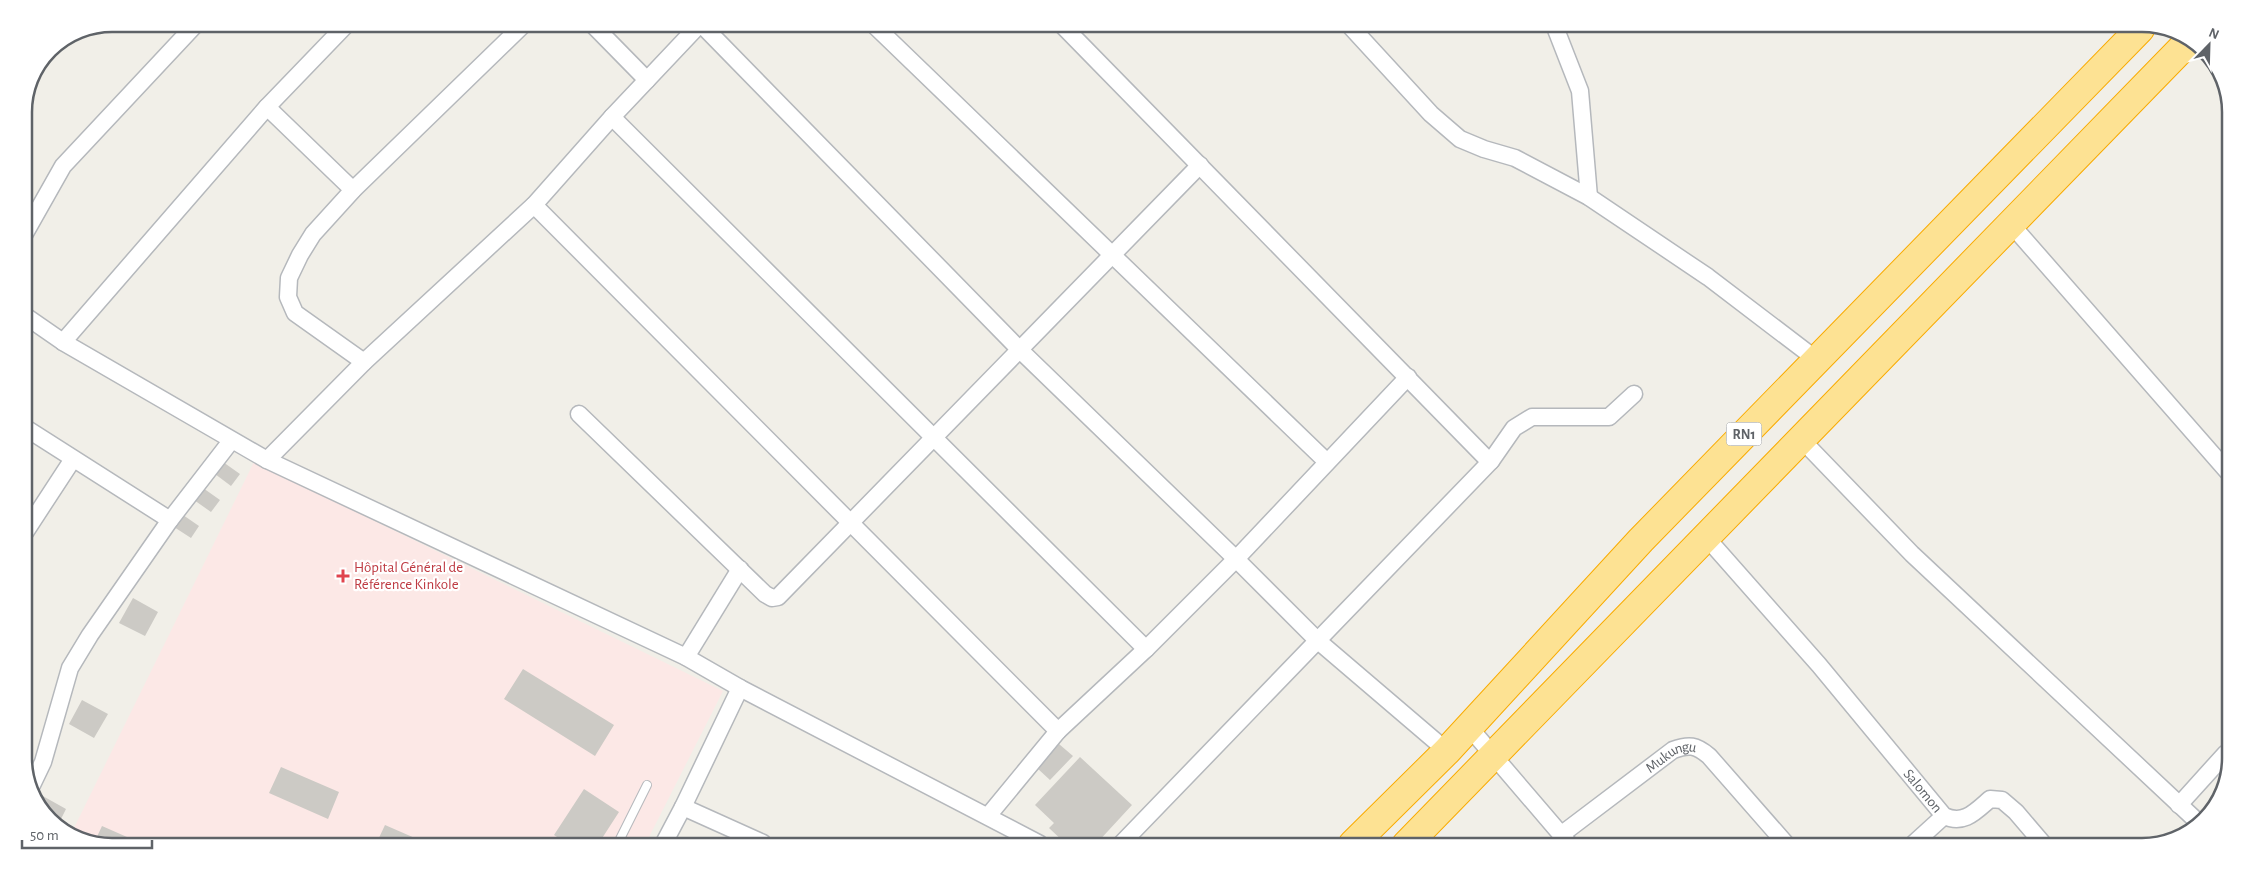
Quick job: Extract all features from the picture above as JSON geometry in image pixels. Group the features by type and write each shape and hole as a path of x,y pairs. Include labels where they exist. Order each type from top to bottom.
{"highway":[{"name":"RN1","path":"1359,838 1447,751 1641,540 2136,32"},
{"path":"1412,838 2184,46"}],"street":[{"path":"32,221 63,166 189,32"},
{"path":"63,342 267,107 339,32"},
{"path":"364,362 296,313 288,297 289,278 300,254 313,234 352,190 516,32"},
{"path":"600,32 647,80"},
{"path":"267,460 364,362 534,205 612,117 694,32"},
{"path":"708,32 1020,351 1236,558 1317,640 1447,751"},
{"path":"881,32 1327,462"},
{"path":"1069,32 1491,461"},
{"path":"1357,32 1431,114 1460,139 1484,149 1515,158 1589,197 1708,277 1817,360"},
{"path":"1557,32 1580,91 1589,197"},
{"path":"267,107 352,190"},
{"path":"612,117 1146,649"},
{"path":"579,414 765,594 772,598 778,597 1200,165"},
{"path":"534,205 850,525 1058,732"},
{"path":"2010,224 2222,465"},
{"path":"32,320 63,342 231,441 267,460 686,657 740,688 1029,838"},
{"path":"988,816 1058,732 1146,649 1236,558 1408,376"},
{"path":"1127,838 1491,461 1514,428 1532,417 1609,418 1634,394"},
{"path":"32,432 170,520"},
{"path":"1801,439 1912,554 2194,818"},
{"path":"35,777 42,762 70,668 90,634 170,520 231,441"},
{"path":"33,521 74,459"},
{"name":"Salomon","path":"1706,537 1819,665 1944,816 1952,820 1964,820 1990,799 2002,800 2016,812 2038,838"},
{"path":"686,657 740,569"},
{"path":"667,838 740,688"},
{"path":"1469,727 1565,838"},
{"name":"Mukungu","path":"1567,838 1673,750 1689,744 1699,748 1709,756 1781,838"},
{"path":"2180,805 2222,758"},
{"path":"683,807 753,838"},
{"path":"1920,838 1944,816"}],"lane":[{"path":"620,838 647,785"}],"shaded area":[{"name":"Hôpital Général de Référence Kinkole","path":"254,462 723,691 649,838 113,838 97,836 74,828"}],"building":[{"path":"223,462 240,474 231,486 215,474"},
{"path":"203,488 220,500 211,512 194,500"},
{"path":"183,515 199,526 191,538 174,527"},
{"path":"133,598 158,612 145,636 119,623"},
{"path":"523,669 614,725 595,756 504,699"},
{"path":"82,700 108,714 94,738 69,724"},
{"path":"1059,744 1073,756 1050,780 1037,768"},
{"path":"1080,757 1132,805 1102,838 1060,838 1049,828 1054,823 1035,805"},
{"path":"281,767 339,792 328,819 269,793"},
{"path":"584,789 619,812 602,838 558,838 554,835"},
{"path":"42,796 66,809 61,819"},
{"path":"385,825 415,838 379,838"},
{"path":"102,826 127,837 113,838 97,836"}],"place":[{"name":"Hôpital Général de Référence Kinkole","path":"343,576"}]}
